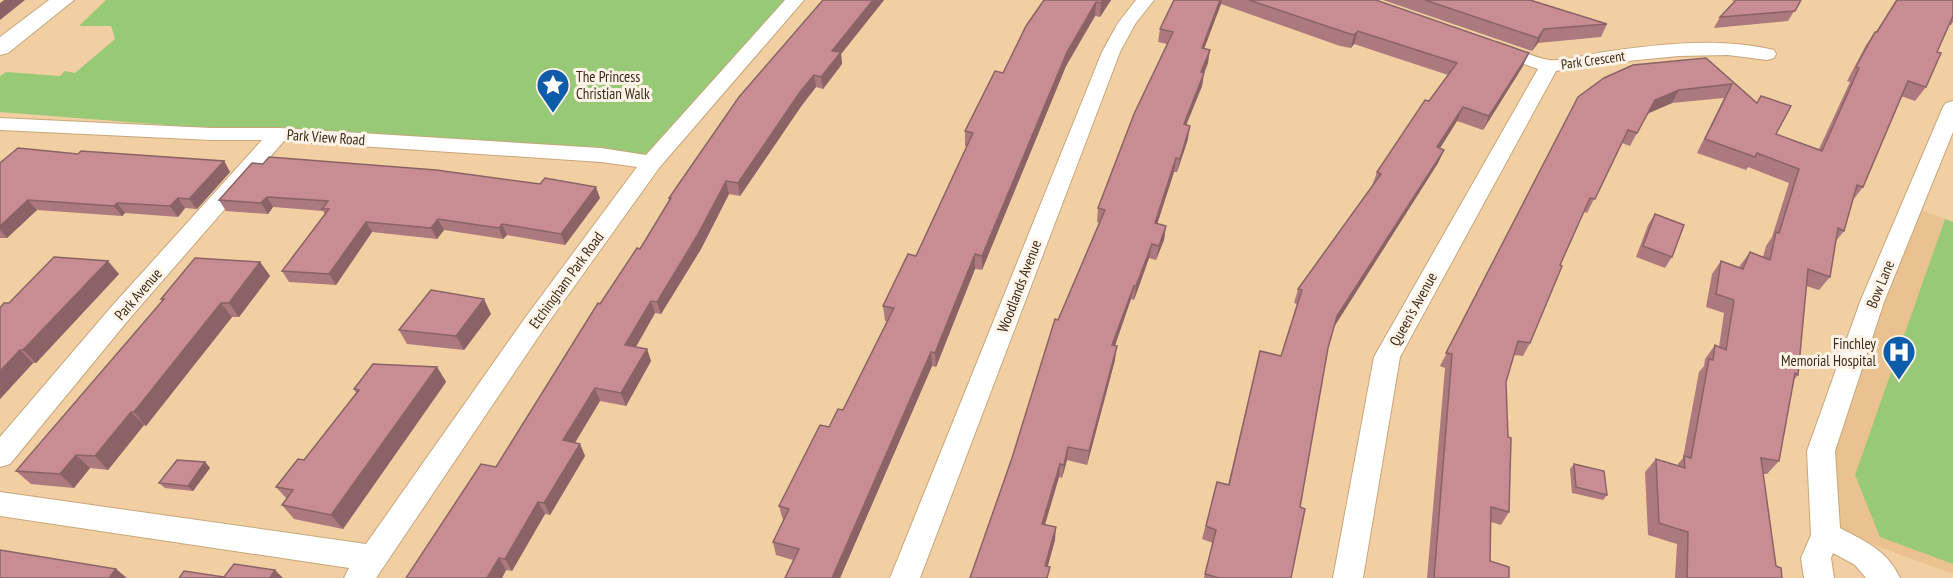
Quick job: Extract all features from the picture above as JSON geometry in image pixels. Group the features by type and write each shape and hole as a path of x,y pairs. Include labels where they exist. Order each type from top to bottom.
{"street":[{"path":"0,48 63,0"},
{"name":"Etchingham Park Road","path":"366,568 534,324 651,163 795,0"},
{"name":"Woodlands Avenue","path":"905,578 1111,52 1127,23 1145,0"},
{"name":"Park Crescent","path":"1482,43 1550,66 1606,57 1679,50 1728,49 1767,54"},
{"name":"Queen's Avenue","path":"1348,578 1387,357 1550,66"},
{"name":"Bow Lane","path":"1826,535 1821,451 1872,302 1953,106"},
{"name":"Park View Road","path":"0,124 211,134 279,134 601,155 651,163"},
{"name":"Park Avenue","path":"0,456 121,312 279,134"},
{"path":"0,504 366,568"},
{"path":"1819,578 1816,558 1826,535 1866,556 1885,578"}],"shaded area":[{"name":"Finchley Memorial Hospital","path":"1910,206 1953,222 1953,574 1828,528 1820,451"}],"green space":[{"path":"106,0 795,0 651,163 0,112 0,76 6,72 60,76 65,71 75,73 115,39 111,26 79,26"},
{"path":"1945,219 1953,222 1953,564 1880,537 1855,475"}],"building":[{"path":"823,0 873,0 832,51 841,52 821,77 814,75 800,92 738,183 726,181 697,236 657,302 651,301 625,345 647,349 621,393 595,388 563,440 580,444 544,503 538,502 505,559 499,558 487,578 406,578 481,464 496,467 598,303 600,304 637,248 640,249 671,198 669,198 739,97"},
{"path":"1044,0 1103,0 1101,3 1096,2 1067,52 982,256 975,254 935,353 931,352 832,578 785,578 799,549 773,542 789,509 779,506 820,425 829,427 838,409 843,410 894,308 883,306 908,254 916,256 973,133 965,131 995,71 1003,73 1026,26"},
{"path":"1174,0 1220,0 1202,48 1210,50 1201,72 1204,73 1184,124 1190,126 1180,159 1176,158 1155,223 1166,226 1159,246 1152,244 1112,345 1117,346 1089,451 1068,447 1064,465 1060,464 1042,524 1056,527 1045,566 1050,567 1047,578 970,578 1012,458 1055,319 1058,320 1105,210 1098,208 1134,114 1173,32 1160,29"},
{"path":"1249,0 1376,0 1529,53 1489,116 1463,107 1437,147 1444,150 1337,316 1328,348 1300,507 1305,509 1291,578 1219,578 1205,574 1216,530 1206,526 1217,482 1229,485 1260,351 1281,356 1302,290 1298,289 1381,174 1377,172 1425,100 1429,101 1457,63 1358,31 1354,35 1344,32"},
{"path":"1425,0 1530,0 1607,24 1544,29 1538,38"},
{"path":"1736,0 1801,0 1795,11 1720,17"},
{"path":"1897,0 1953,0 1953,16 1937,52 1941,53 1926,87 1908,81 1863,187 1857,185 1844,231 1838,228 1830,277 1808,269 1798,375 1795,373 1779,461 1761,458 1776,566 1781,568 1782,578 1687,578 1688,532 1659,523 1656,459 1685,468 1684,456 1691,458 1709,359 1713,360 1715,345 1726,350 1734,300 1716,294 1721,261 1743,269 1750,252 1770,260 1776,232 1779,233 1799,169 1757,153 1755,157 1705,139 1732,84 1679,90 1655,100 1637,133 1628,130 1595,199 1590,198 1560,265 1562,266 1530,343 1518,341 1506,382 1508,437 1511,438 1509,512 1491,507 1490,561 1509,567 1509,578 1434,578 1452,354 1446,353 1578,97 1604,78 1633,65 1706,58 1757,103 1761,96 1791,106 1776,134 1822,151 1859,68 1856,67 1875,32"},
{"path":"18,148 78,154 81,151 224,161 189,199 178,198 170,206 117,203 114,206 28,200 0,226 0,163"},
{"path":"269,157 436,170 540,184 545,178 596,187 561,234 502,224 499,228 438,219 431,228 366,222 329,274 282,271 329,209 322,209 328,201 267,197 261,203 219,200 252,163 263,164"},
{"path":"1655,214 1684,225 1672,257 1643,246"},
{"path":"54,257 108,261 0,371 0,308 4,303 9,303"},
{"path":"195,258 260,262 229,303 221,303 134,412 131,412 95,456 76,455 60,474 16,471 164,299 161,299"},
{"path":"431,290 484,299 456,336 399,330"},
{"path":"373,364 437,367 331,515 282,505 293,490 276,487 298,459 304,460 359,390 354,389"},
{"path":"177,460 205,462 188,486 159,483"},
{"path":"1574,464 1604,471 1607,495 1576,487"},
{"path":"0,550 116,569 109,578 0,578"},
{"path":"234,564 275,570 270,578 179,578 184,571 224,577"}],"place":[{"name":"The Princess Christian Walk","path":"553,114"},
{"name":"Finchley Memorial Hospital","path":"1899,381"}]}
